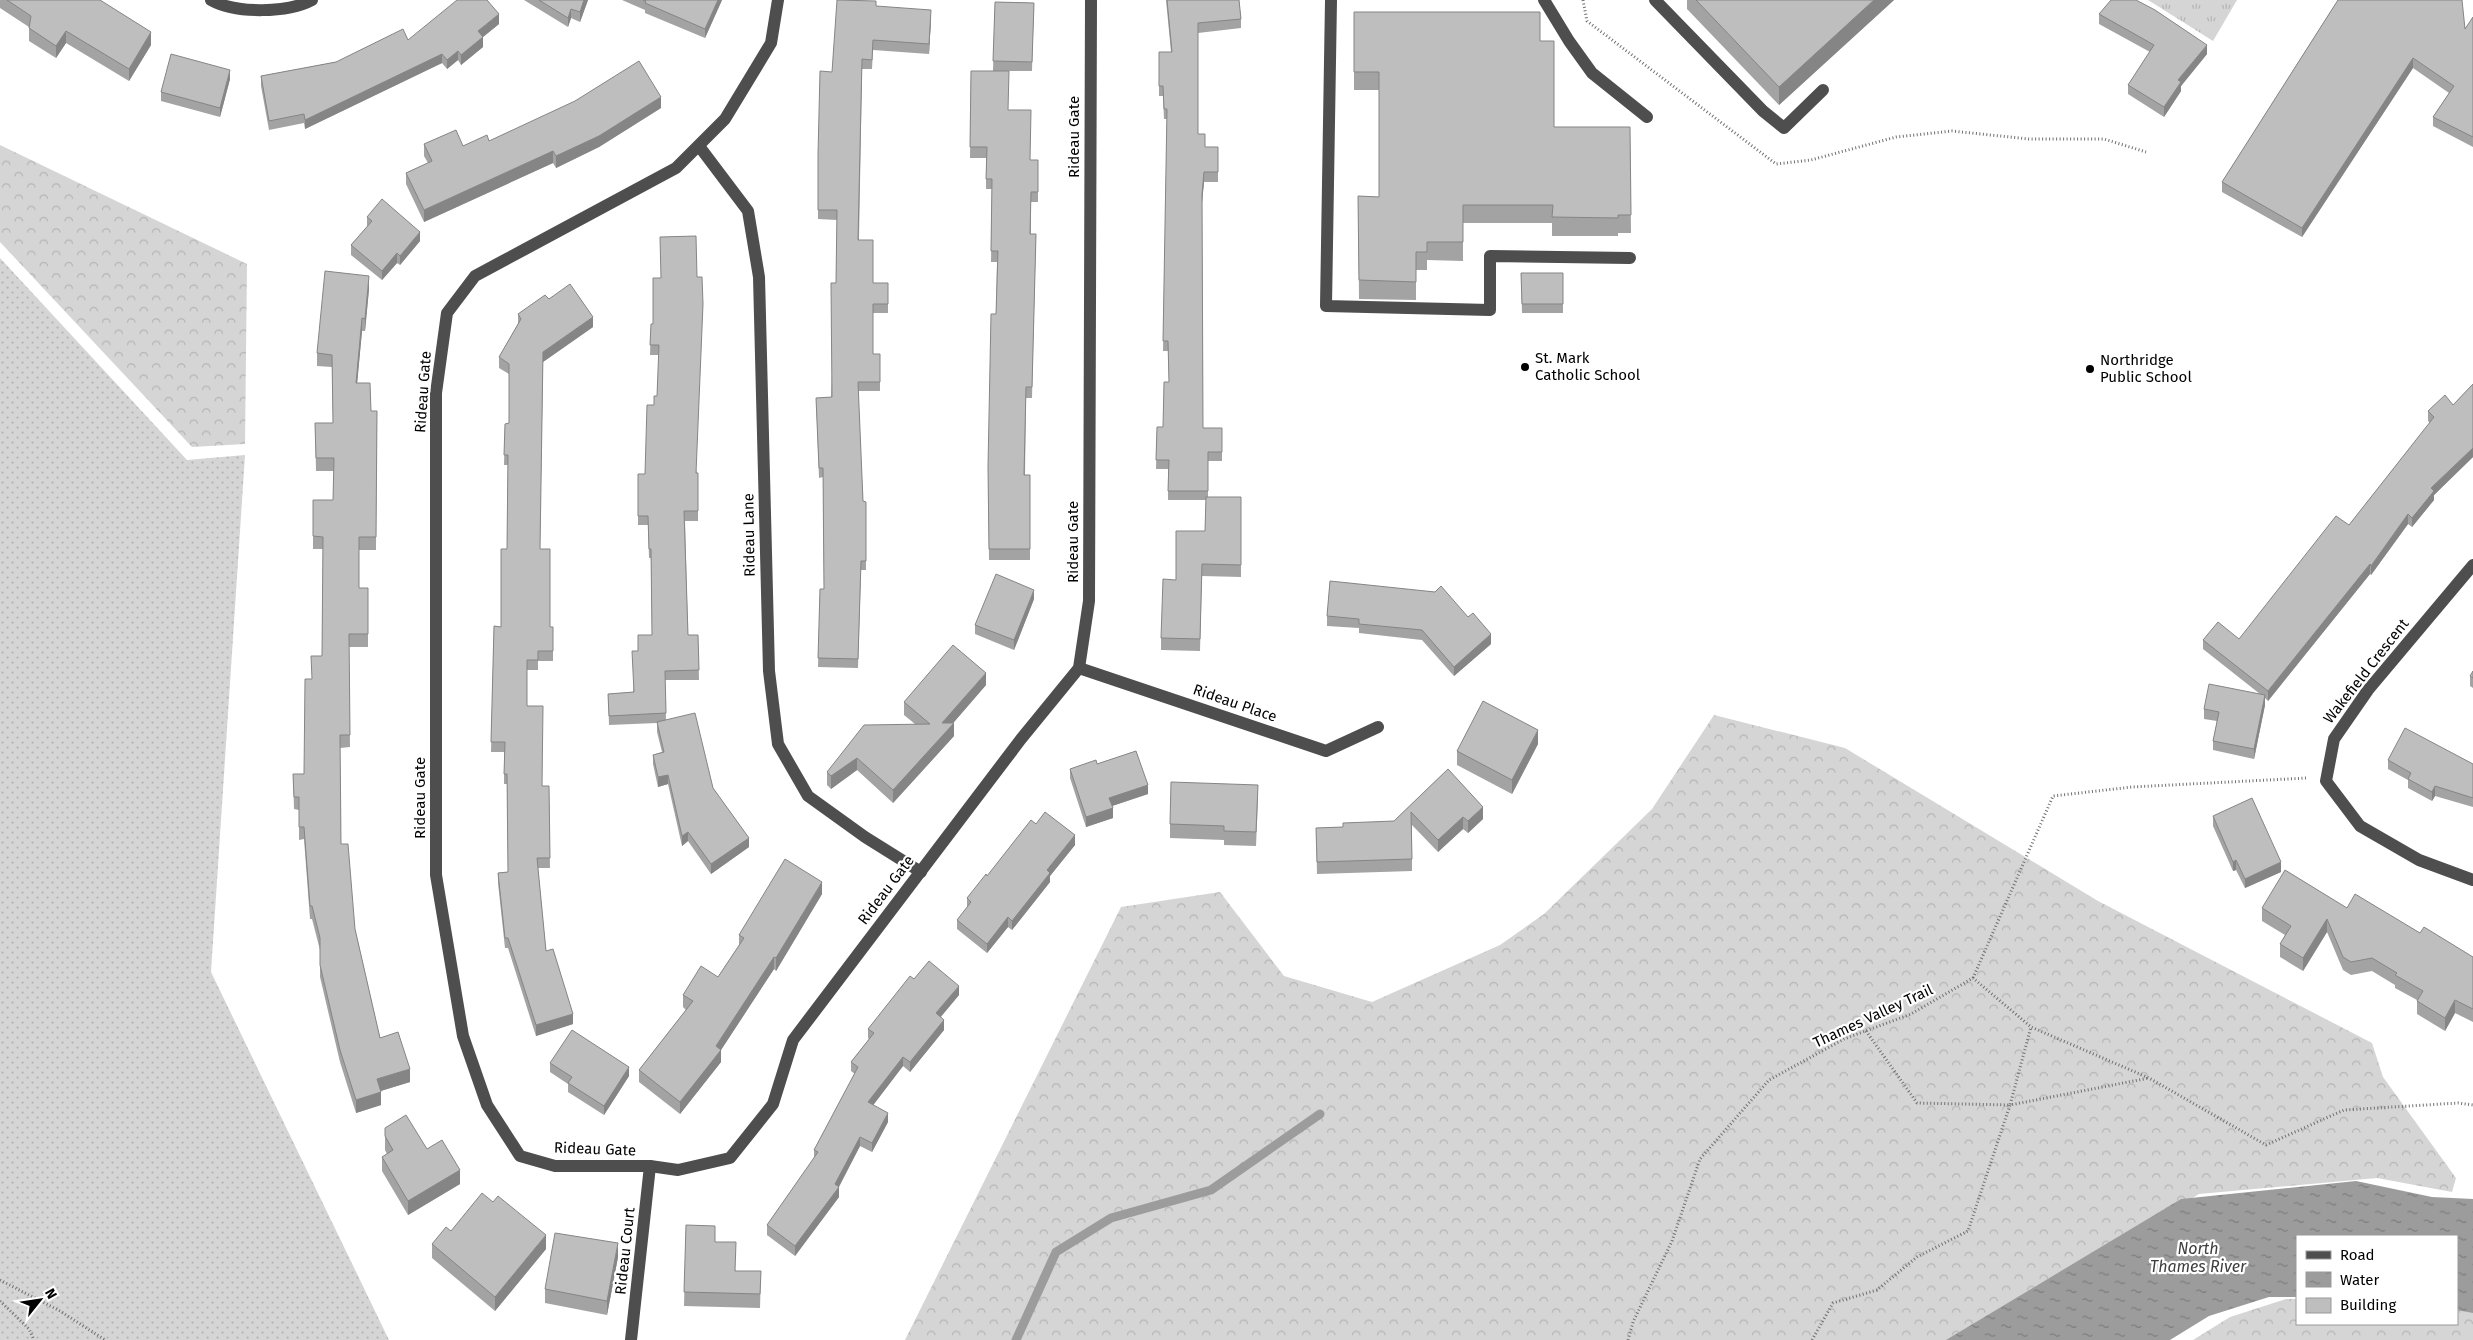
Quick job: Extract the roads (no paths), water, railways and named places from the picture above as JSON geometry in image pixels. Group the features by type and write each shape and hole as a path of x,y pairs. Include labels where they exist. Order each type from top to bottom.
{"street":[{"path":"211,0 256,11 302,5 312,0"},
{"name":"Rideau Gate","path":"778,0 771,43 725,119 676,168 475,276 447,313 436,393 436,875 463,1036 487,1105 520,1156 555,1166 650,1166 678,1170 730,1158 773,1104 793,1040 1021,739 1079,668 1089,601 1091,0"},
{"path":"1331,0 1326,306 1490,310 1490,256 1630,258"},
{"path":"1544,0 1569,41 1592,73 1647,117"},
{"path":"1655,0 1764,111 1784,128 1823,90"},
{"name":"Rideau Lane","path":"699,146 748,212 759,277 769,671 778,744 808,796 865,837 921,872"},
{"name":"Wakefield Crescent","path":"2473,565 2368,690 2334,739 2326,781 2360,826 2419,860 2473,880"},
{"name":"Rideau Place","path":"1079,668 1326,751 1378,727"},
{"name":"Rideau Court","path":"631,1340 650,1166"}],"water":[{"name":"North Thames River","path":"2356,1181 2432,1197 2473,1199 2473,1313 2458,1310 2458,1235 2296,1235 2296,1297 2269,1297 2209,1316 2170,1340 1946,1340 2181,1199"}],"waterway":[{"path":"1016,1340 1056,1252 1111,1218 1211,1190 1320,1114"}],"place":[{"name":"St. Mark Catholic School","path":"1525,367"},
{"name":"Northridge Public School","path":"2090,369"}]}
